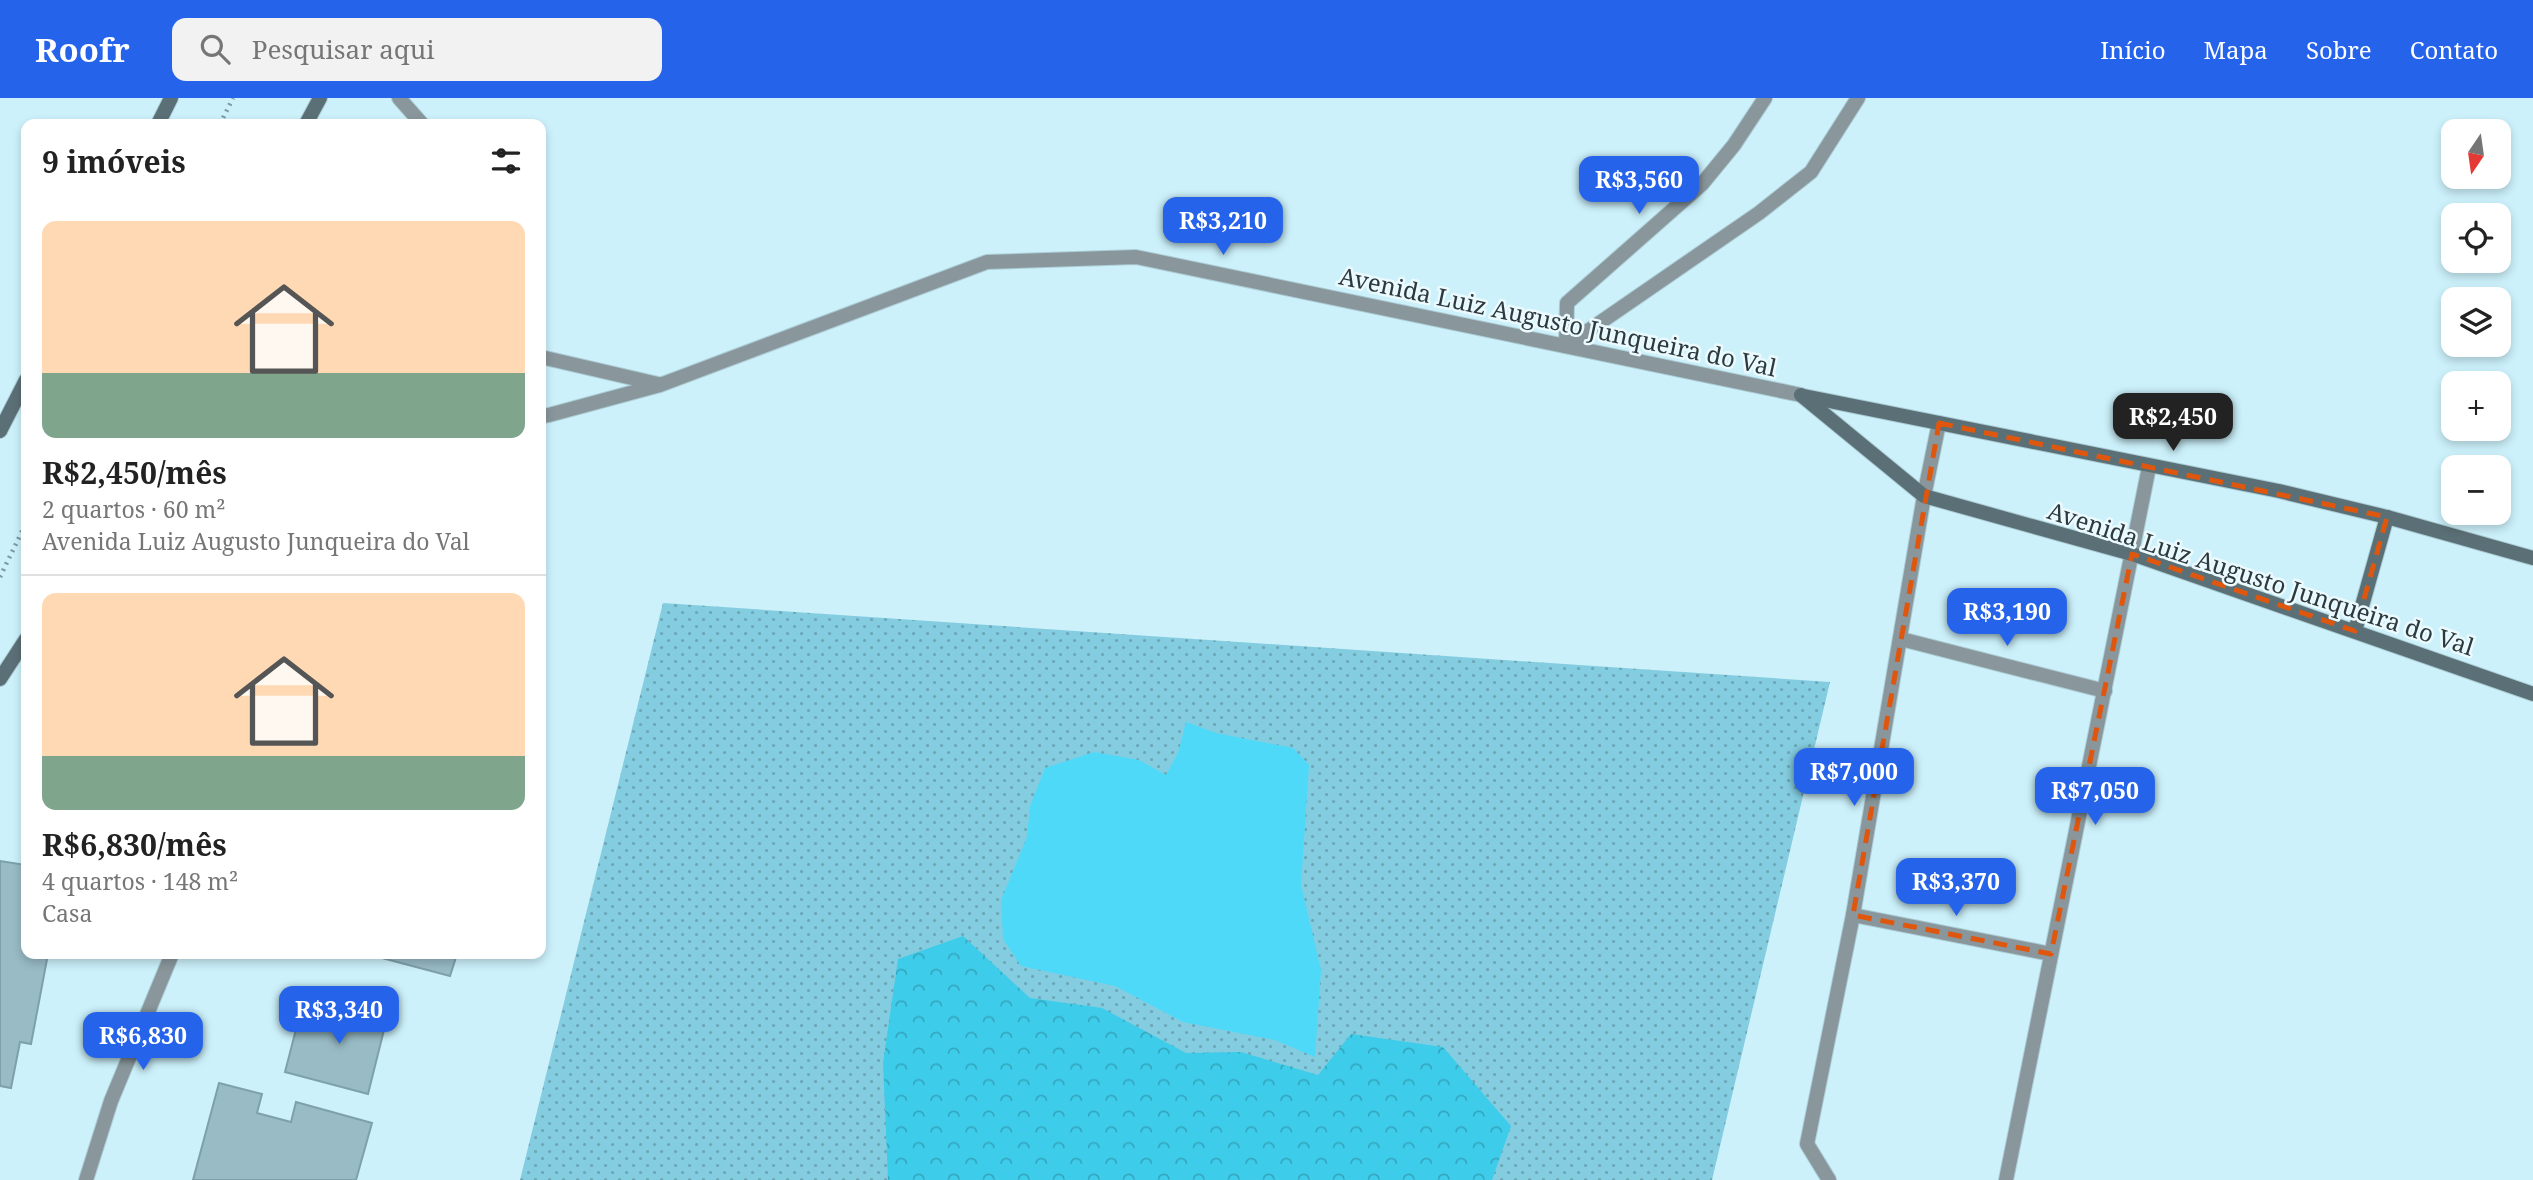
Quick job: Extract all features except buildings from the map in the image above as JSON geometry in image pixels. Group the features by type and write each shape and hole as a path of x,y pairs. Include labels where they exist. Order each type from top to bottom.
{"street":[{"path":"160,119 171,98"},
{"path":"309,119 320,98"},
{"path":"398,98 417,119"},
{"path":"1566,346 1567,303 1702,184 1734,145 1765,98"},
{"path":"1566,346 1759,213 1811,172 1858,98"},
{"name":"Avenida Luiz Augusto Junqueira do Val","path":"546,415 660,385 986,262 1136,257 2149,467 2279,491 2387,517 2533,558"},
{"path":"546,358 660,385"},
{"path":"0,431 21,390"},
{"name":"Avenida Luiz Augusto Junqueira do Val","path":"1801,395 1924,496 2132,554 2533,694"},
{"path":"1829,1180 1807,1144 1853,915 1924,496 1939,423"},
{"path":"2006,1180 2149,467"},
{"path":"2355,631 2387,517"},
{"path":"1901,639 2105,691"},
{"path":"0,679 21,647"},
{"path":"1853,915 2051,954"},
{"path":"86,1180 111,1101 170,959"}],"path":[{"path":"222,119 233,98"},
{"path":"0,577 21,533"}],"highlighted area":[{"path":"1939,423 2387,517 2355,631 2132,554 2051,954 1853,915"}],"shaded area":[{"path":"663,603 1830,682 1712,1180 520,1180"},
{"path":"1186,722 1216,733 1293,748 1309,765 1301,885 1321,970 1315,1057 1275,1040 1183,1022 1115,986 1021,966 1003,939 1001,900 1027,837 1030,806 1045,768 1094,752 1139,760 1166,775 1178,753"}],"green space":[{"path":"963,936 1030,998 1102,1008 1186,1053 1241,1052 1318,1075 1351,1034 1443,1047 1511,1126 1492,1180 888,1180 883,1063 898,959"}]}
